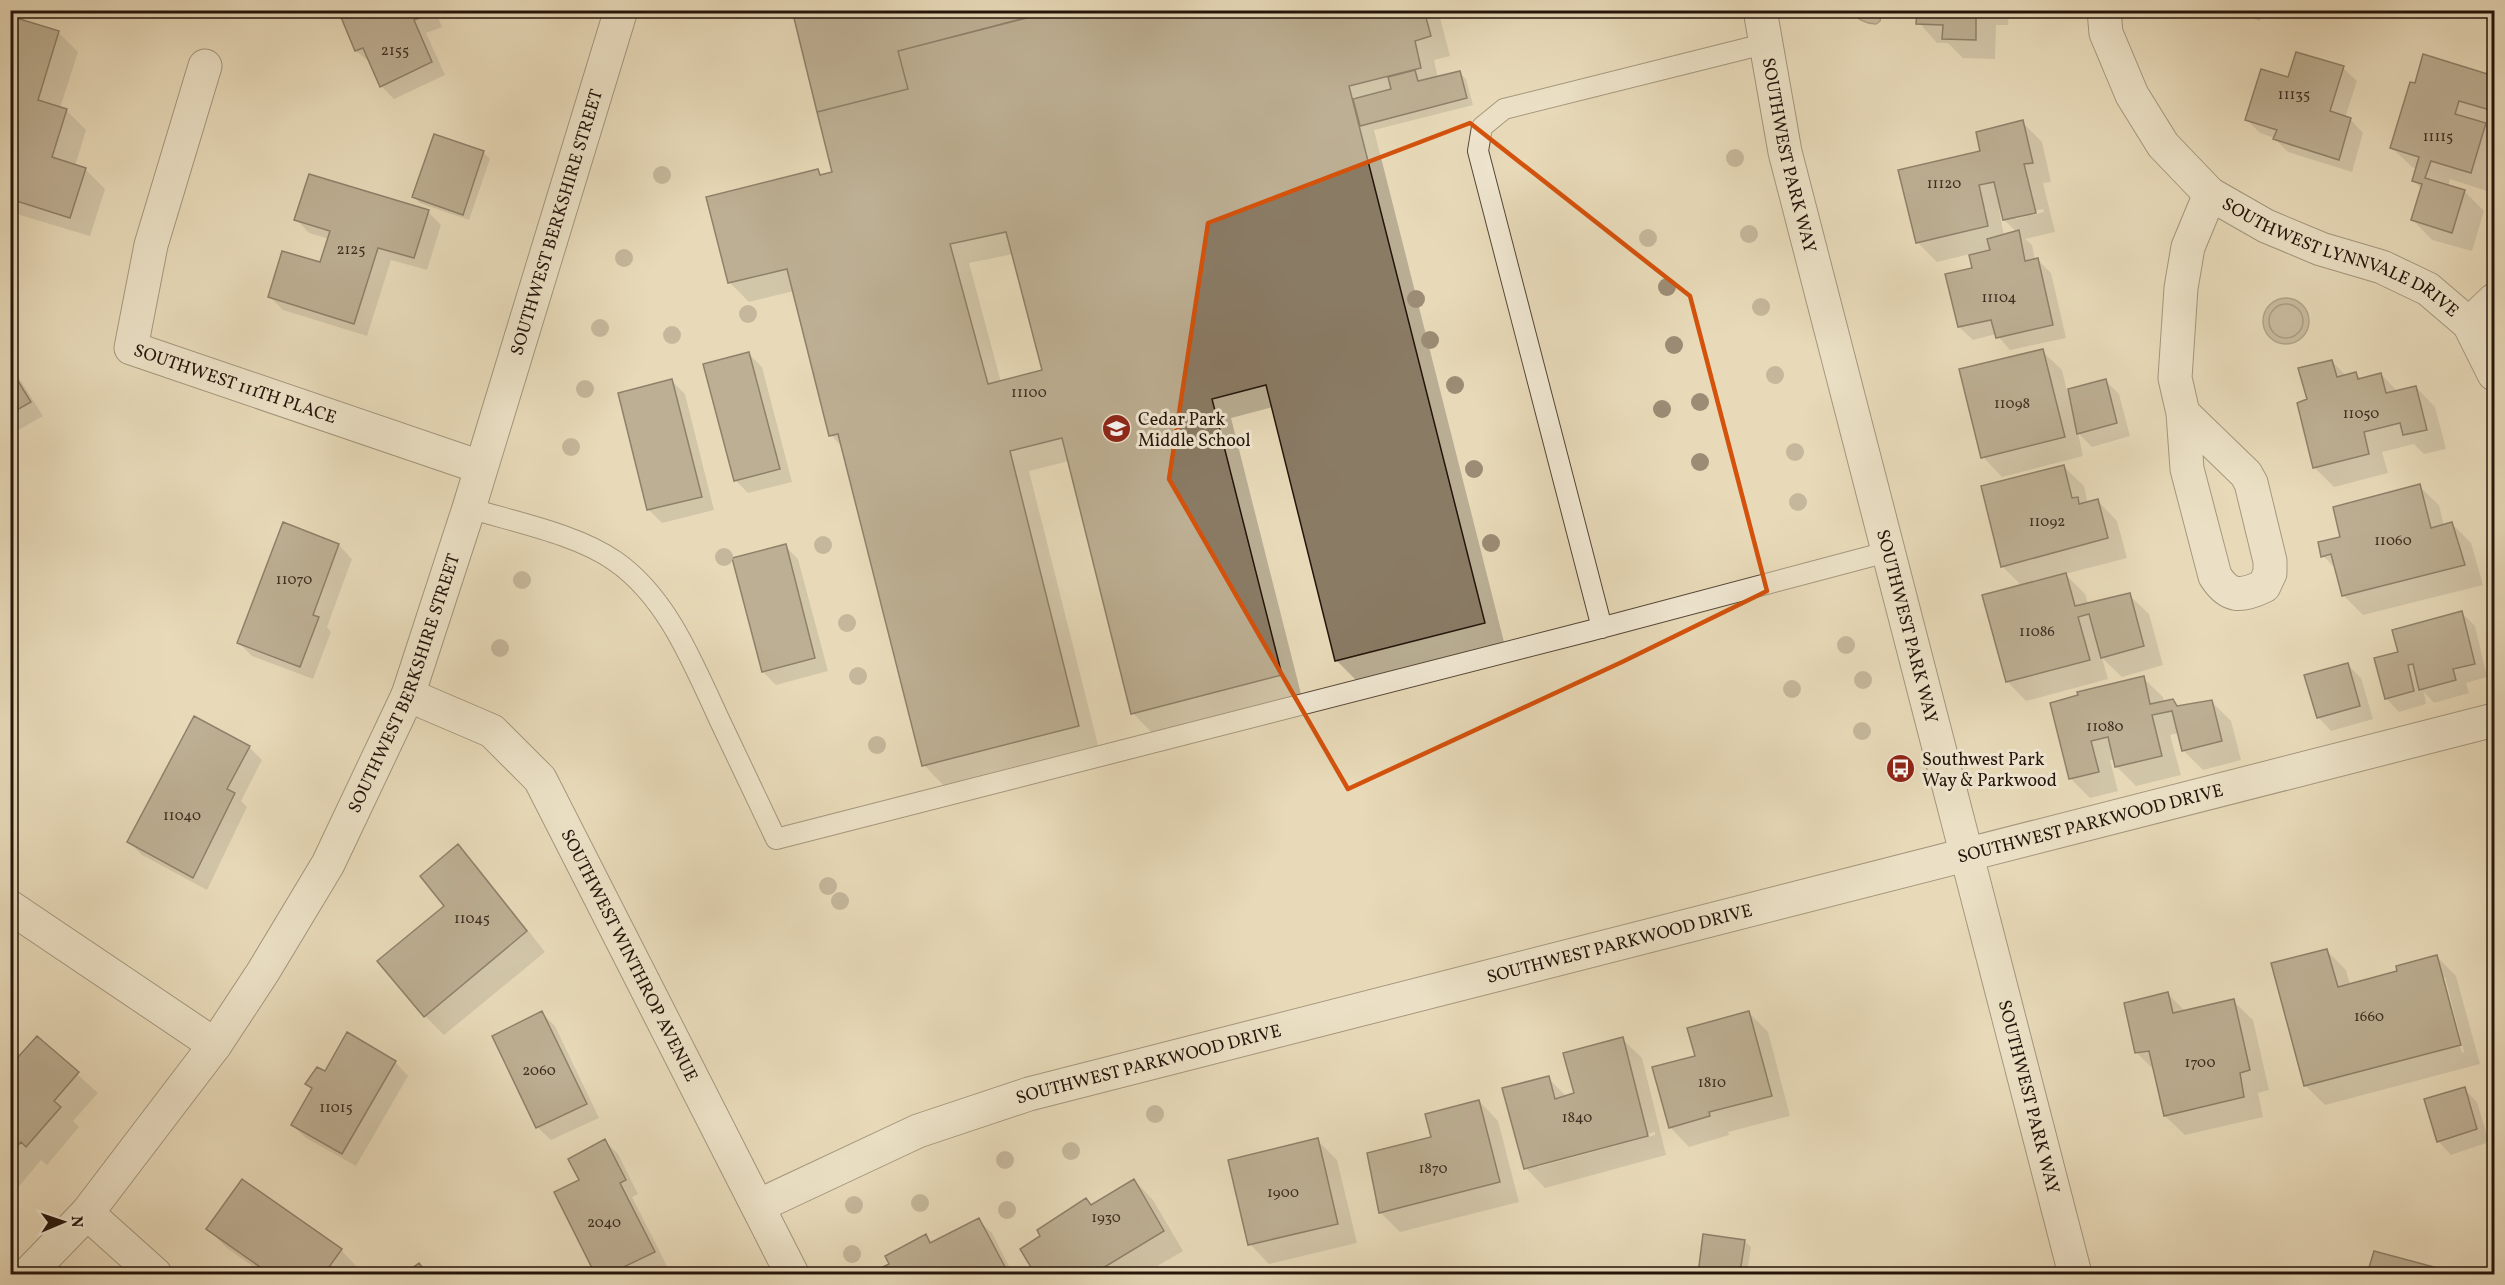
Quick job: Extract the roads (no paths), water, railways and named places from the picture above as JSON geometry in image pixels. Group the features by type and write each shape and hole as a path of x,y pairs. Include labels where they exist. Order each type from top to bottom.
{"street":[{"name":"SOUTHWEST BERKSHIRE STREET","path":"28,1275 87,1213 215,1045 264,972 328,864 408,695 469,508 621,10"},
{"name":"SOUTHWEST PARK WAY","path":"1760,10 1764,44 1785,152 2075,1275"},
{"name":"SOUTHWEST LYNNVALE DRIVE","path":"2104,10 2106,33 2132,95 2163,145 2210,194 2266,226 2321,249 2382,267 2428,289 2469,324 2494,374"},
{"name":"SOUTHWEST 111TH PLACE","path":"205,66 151,245 131,348 480,467"},
{"name":"SOUTHWEST LYNNVALE DRIVE","path":"2183,413 2246,474 2251,483 2270,561 2270,573 2264,586 2251,592 2236,594 2224,590 2216,576 2187,470 2183,413 2175,378 2181,288 2188,247 2210,194"},
{"name":"SOUTHWEST LYNNVALE DRIVE","path":"2469,324 2494,300"},
{"name":"SOUTHWEST WINTHROP AVENUE","path":"408,695 492,731 540,779 792,1275"},
{"name":"SOUTHWEST PARKWOOD DRIVE","path":"758,1206 918,1131 1029,1094 2494,720"},
{"path":"10,907 215,1045"},
{"path":"87,1213 155,1275"}],"lane":[{"path":"1602,628 1515,286 1478,151 1482,127 1504,109 1764,44"},
{"path":"469,508 580,542 615,561 646,589 670,621 694,665 776,839 1602,628 1887,552"}],"water":[{"path":"1850,11 1882,11 1880,21 1876,24 1862,20"},
{"path":"2286,298 2302,305 2309,321 2302,337 2286,344 2270,337 2263,321 2270,305"}],"place":[{"name":"Cedar Park Middle School","path":"1117,429"},
{"name":"Southwest Park Way & Parkwood","path":"1901,769"}]}
